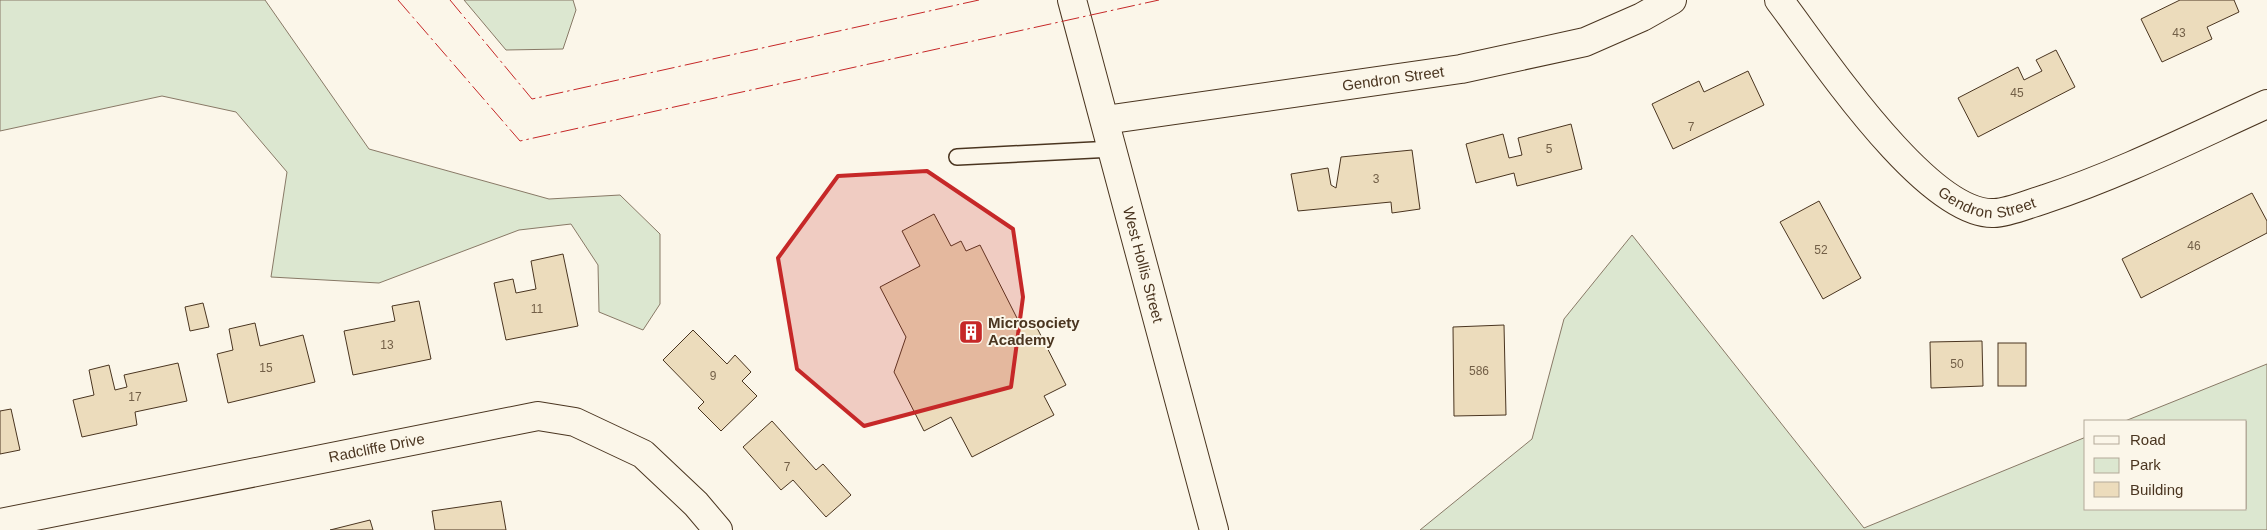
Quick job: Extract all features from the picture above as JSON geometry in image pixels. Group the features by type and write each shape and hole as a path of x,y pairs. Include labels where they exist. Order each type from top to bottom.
{"street":[{"name":"West Hollis Street","path":"1072,0 1214,530"},
{"name":"Gendron Street","path":"1105,120 1461,69 1585,42 1642,17 1672,0"},
{"name":"Gendron Street","path":"1778,0 1886,140 1928,183 1966,207 1994,213 2081,186 2267,104"},
{"name":"Radcliffe Drive","path":"0,523 538,416 575,422 643,454 696,504 718,530"}],"lane":[{"path":"957,157 1113,149"}],"highlighted area":[{"path":"927,171 1013,229 1023,297 1011,387 864,426 797,369 778,258 838,176"}],"green space":[{"path":"0,0 265,0 369,149 549,199 620,195 660,234 660,304 643,330 599,312 598,265 571,224 519,230 379,283 271,277 287,172 236,112 162,96 0,131"},
{"path":"464,0 573,0 576,10 563,49 506,50"},
{"path":"1632,235 1864,528 2084,438 2084,510 2247,510 2247,420 2127,420 2267,364 2267,530 1420,530 1532,439 1564,319"}],"building":[{"path":"2180,0 2234,0 2239,12 2207,27 2212,39 2162,62 2141,19"},
{"path":"2056,50 2075,87 1978,137 1958,98 2018,67 2024,80 2042,71 2036,60"},
{"path":"1748,71 1764,105 1673,149 1652,104 1699,81 1704,92"},
{"path":"1571,124 1582,169 1517,186 1514,173 1476,183 1466,144 1503,134 1509,158 1522,155 1518,138"},
{"path":"1412,150 1420,209 1392,213 1391,202 1298,211 1291,174 1328,168 1331,185 1336,188 1341,157"},
{"path":"2252,193 2267,221 2267,233 2141,298 2122,259"},
{"path":"1819,201 1861,278 1823,299 1780,222"},
{"name":"Microsociety Academy","path":"934,214 951,246 961,241 966,251 980,245 1021,326 1033,320 1066,385 1044,396 1054,415 972,457 951,417 924,431 894,372 906,337 880,287 920,266 902,231"},
{"path":"563,254 578,326 506,340 494,283 513,279 516,293 536,289 531,261"},
{"path":"419,301 431,359 353,375 344,331 395,321 392,306"},
{"path":"203,303 209,327 190,331 185,307"},
{"path":"255,323 260,346 303,335 315,382 228,403 217,354 233,350 229,329"},
{"path":"1504,325 1506,415 1454,416 1453,327"},
{"path":"693,330 727,364 735,355 751,372 742,381 757,396 721,431 698,408 704,402 663,360"},
{"path":"1982,341 1983,386 1931,388 1930,342"},
{"path":"1998,343 2026,343 2026,386 1998,386"},
{"path":"178,363 187,401 135,412 137,425 82,437 73,400 94,395 89,370 109,365 115,390 127,387 124,375"},
{"path":"11,409 20,450 0,454 0,411"},
{"path":"772,421 816,470 823,464 851,495 826,517 793,480 781,490 743,447"},
{"path":"501,501 506,530 435,530 432,511"},
{"path":"370,520 373,530 330,530"}],"power":[{"path":"398,0 520,141 1159,0"},
{"path":"450,0 532,99 979,0"}],"place":[{"name":"Microsociety Academy","path":"971,332"}]}
